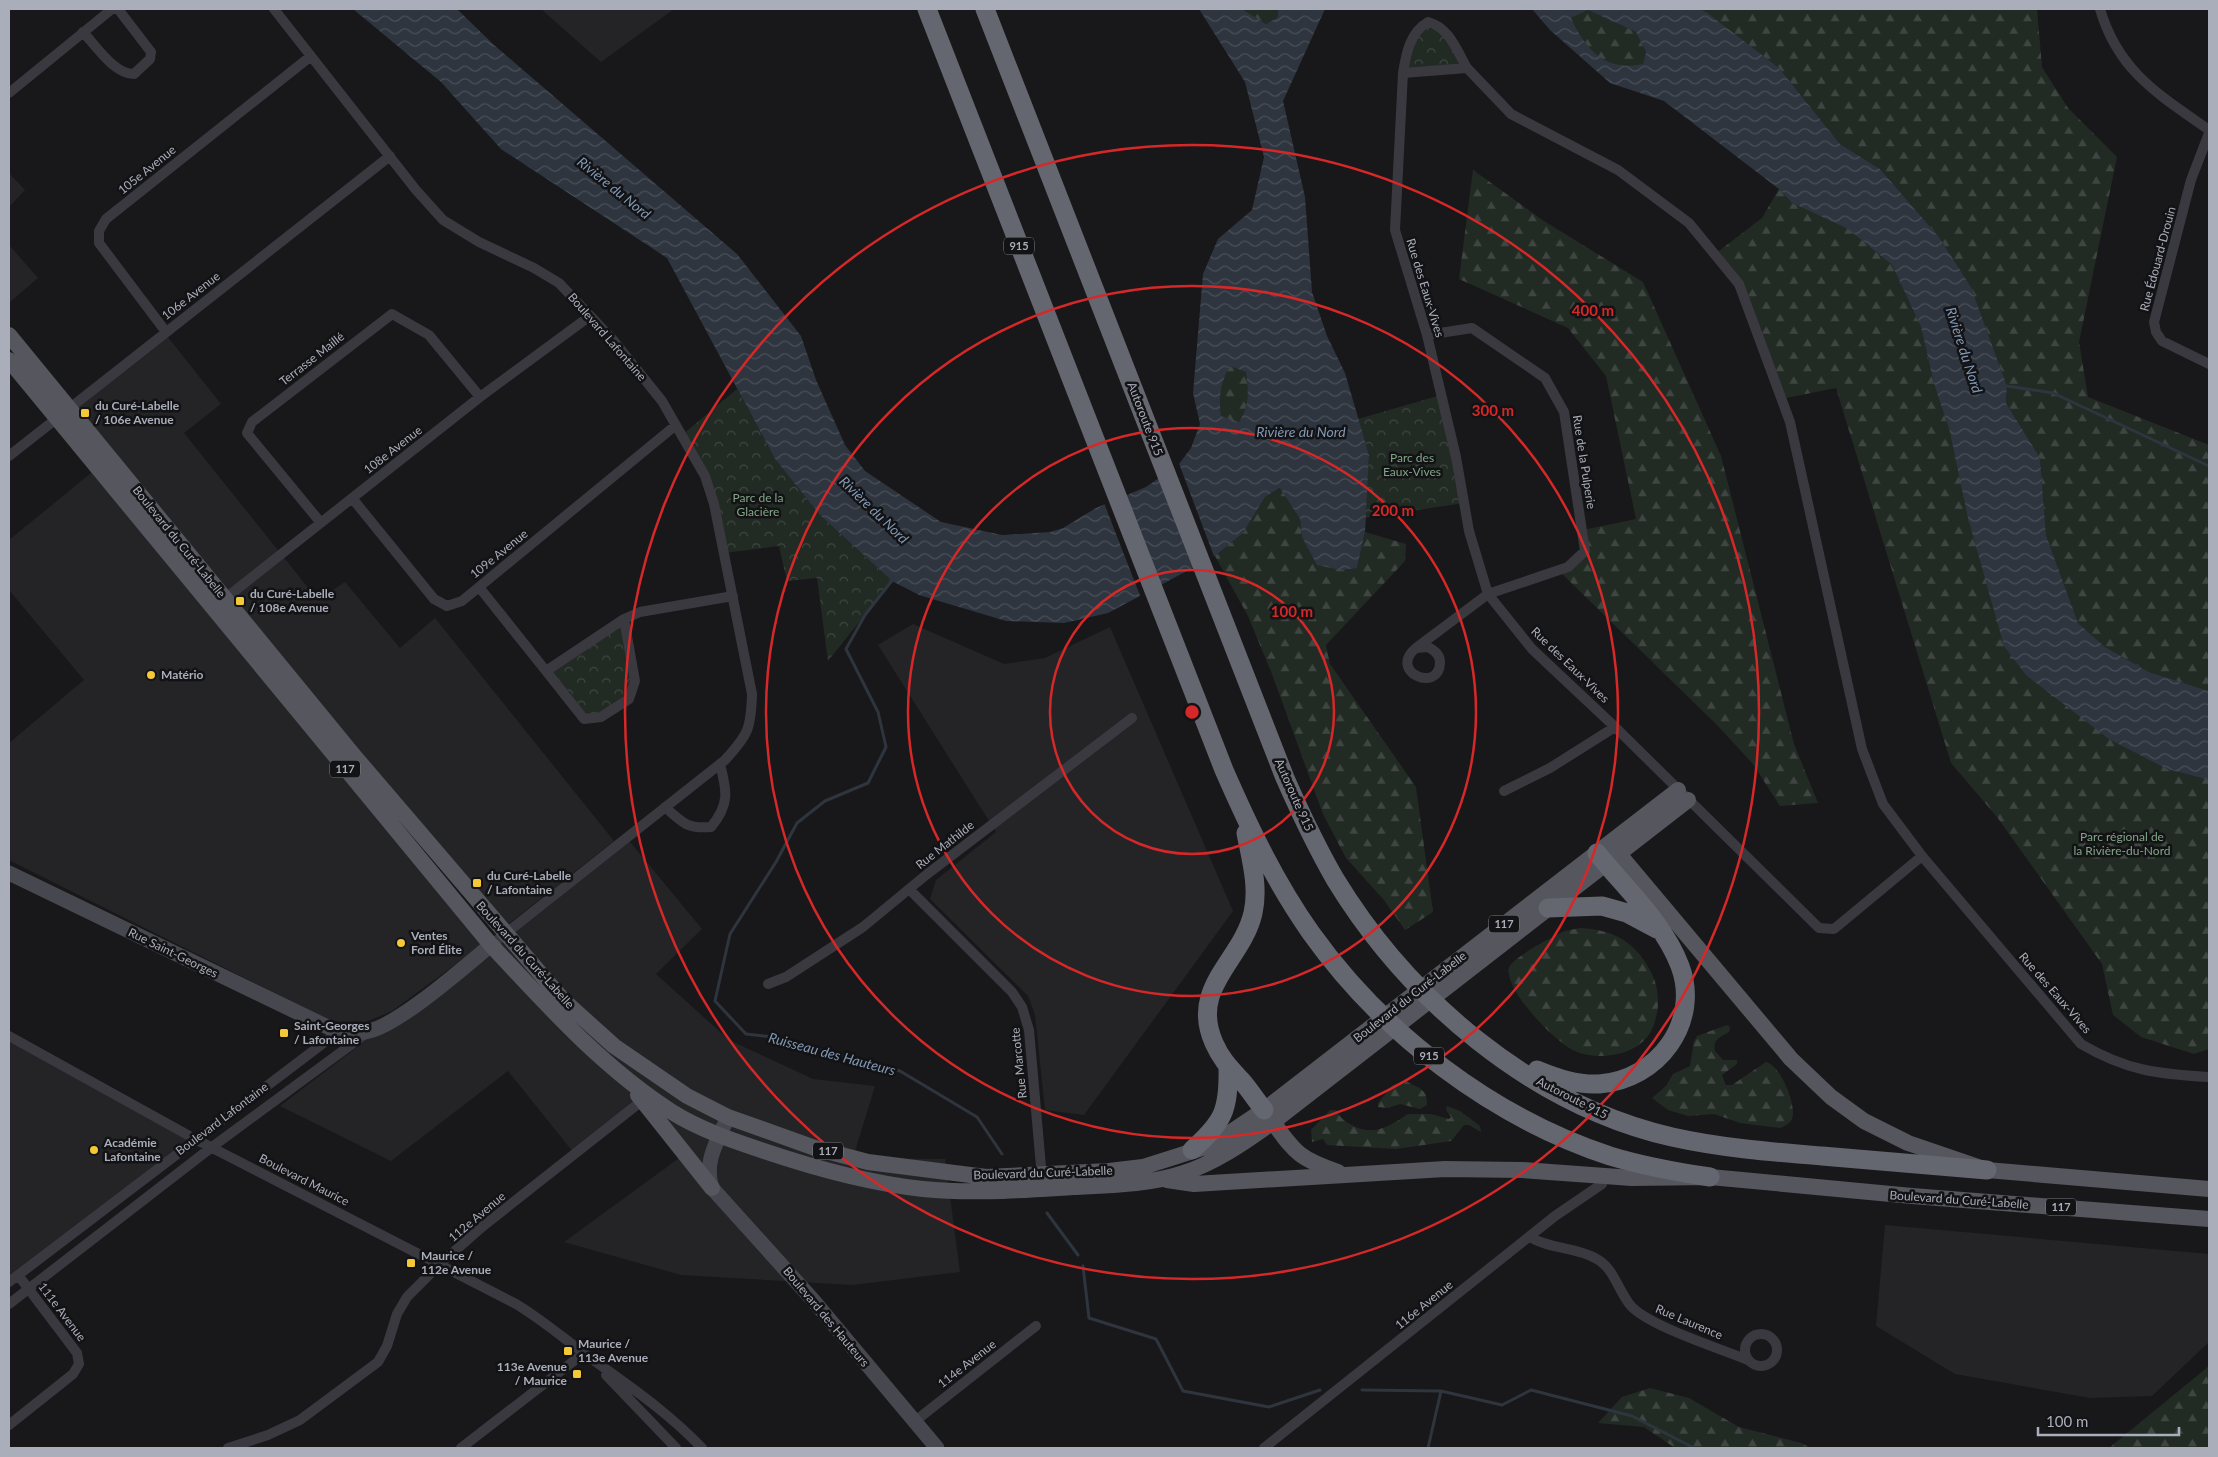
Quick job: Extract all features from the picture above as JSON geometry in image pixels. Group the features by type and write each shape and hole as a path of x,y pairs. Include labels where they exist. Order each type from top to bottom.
{"highway":[{"name":"915","path":"927,9 1154,593 1242,812 1286,895 1331,959 1387,1019 1438,1062 1500,1104 1575,1142 1642,1165 1710,1177"},
{"name":"Autoroute 915","path":"985,9 1285,778 1315,842 1335,879 1369,928 1410,976 1455,1021 1505,1059 1587,1108 1629,1124 1671,1137 1759,1150 1987,1170"},
{"path":"1242,812 1254,878 1253,911 1243,939 1215,983 1208,1011 1212,1037 1228,1068 1240,1079 1268,1116"},
{"path":"1505,1059 1565,1080 1592,1084 1628,1077 1654,1062 1668,1048 1677,1033 1686,1000 1685,984 1679,964 1669,944 1608,853"},
{"path":"1548,908 1602,906 1626,912 1658,930"},
{"path":"1192,1150 1216,1128 1224,1114 1229,1094 1228,1068"}],"main road":[{"name":"Boulevard du Curé-Labelle","path":"9,335 63,413 349,762 491,945 552,1010 612,1068 673,1112 720,1136 809,1166 870,1181 924,1189 988,1191 1132,1168 1163,1161 1212,1145 1268,1116"},
{"name":"Boulevard du Curé-Labelle","path":"9,360 63,413"},
{"name":"Boulevard du Curé-Labelle","path":"349,762 563,1000 614,1046 687,1096 728,1117 815,1148 868,1162 970,1176 1042,1182 1130,1184 1162,1179 1212,1162 1268,1116 1608,853"},
{"name":"117","path":"1608,853 1683,795"},
{"name":"Boulevard du Curé-Labelle","path":"1445,979 1548,908 1608,853"},
{"path":"1608,853 1791,1059 1830,1097 1864,1121 1894,1137 1987,1170 2209,1189"},
{"path":"612,1068 643,1100 712,1188"},
{"path":"1268,1116 1289,1145 1303,1158 1345,1175"},
{"name":"Boulevard du Curé-Labelle","path":"1162,1179 1194,1184 1472,1169 1607,1180 1710,1177 1912,1196 2209,1219"}],"street":[{"path":"9,93 112,9"},
{"path":"83,32 118,69 126,74 134,74 150,60 151,52 118,9"},
{"name":"Boulevard Lafontaine","path":"9,1304 212,1147 369,1031 392,1020 420,1001 665,808 720,764 744,739 752,717 752,694 711,494 705,476 662,401 613,340 559,283 534,268 479,242 443,220 274,9"},
{"path":"2102,9 2111,40 2127,64 2148,86 2209,131"},
{"name":"Rue des Eaux-Vives","path":"1922,856 1834,929 1819,928 1615,727 1532,649 1488,594 1469,531 1456,457 1427,335 1395,230 1403,73 1406,53 1418,27 1428,22 1438,24 1446,32 1467,68 1511,114 1618,170 1689,224 1739,284 1790,422 1862,750 1882,804 1922,856 2081,1044 2106,1059 2130,1068 2164,1074 2209,1077"},
{"name":"105e Avenue","path":"166,332 99,243 99,231 106,219 311,56"},
{"path":"1403,73 1467,68"},
{"name":"Rue Édouard-Drouin","path":"2209,131 2191,180 2154,322 2156,332 2162,341 2209,364"},
{"name":"106e Avenue","path":"9,456 390,156"},
{"name":"Terrasse Maillé","path":"320,523 247,433 252,422 392,314 429,334 480,397"},
{"name":"108e Avenue","path":"219,603 480,397 590,316"},
{"name":"Rue de la Pulperie","path":"1427,335 1472,328 1545,378 1564,412 1586,551 1568,567 1488,594"},
{"name":"109e Avenue","path":"352,498 434,599 448,606 462,601 676,425"},
{"path":"479,587 584,719 601,717 629,699 636,681 624,619"},
{"path":"1416,648 1488,594"},
{"path":"546,671 624,619 640,612 733,596"},
{"name":"Rue Mathilde","path":"768,984 786,977 863,927 1132,718"},
{"path":"1504,791 1550,768 1615,727"},
{"path":"665,808 680,822 695,828 711,827 723,813 727,791 720,764"},
{"name":"Rue Saint-Georges","path":"9,874 338,1032"},
{"name":"Rue Marcotte","path":"910,890 1008,987 1022,1007 1029,1030 1042,1182"},
{"name":"Boulevard Lafontaine","path":"9,1282 338,1032 369,1031"},
{"name":"Boulevard Maurice","path":"9,1036 195,1139 440,1264 546,1322 584,1353 640,1393 702,1448"},
{"name":"112e Avenue","path":"228,1448 268,1435 300,1420 378,1362 387,1346 397,1314 407,1297 440,1264 482,1227 643,1100"},
{"path":"712,1188 708,1166 728,1117"},
{"name":"116e Avenue","path":"1264,1448 1530,1237 1607,1180"},
{"name":"Boulevard des Hauteurs","path":"712,1188 813,1300 937,1448"},
{"path":"82,1226 92,1239"},
{"name":"Rue Laurence","path":"1530,1237 1539,1242 1595,1257 1607,1267 1631,1305 1646,1318 1748,1360"},
{"name":"111e Avenue","path":"9,1425 73,1374 79,1364 77,1353 18,1274"},
{"name":"114e Avenue","path":"914,1422 1036,1326"},
{"path":"461,1448 584,1353"},
{"name":"Boulevard Maurice","path":"584,1353 646,1414 676,1448"}],"shaded area":[{"path":"541,9 674,9 601,62"},
{"path":"9,173 25,190 9,207"},
{"path":"9,245 38,278 9,303"},
{"path":"167,336 221,404 184,433 318,600 345,582 400,648 435,618 614,841 502,929 78,408"},
{"path":"96,469 486,942 392,1011 366,1022 337,1024 9,860 9,743 84,680 9,590 9,540"},
{"path":"913,624 1004,664 1045,658 1110,627 1233,911 1084,1115 1045,1110 1035,1015 1028,996 930,899 936,880 996,832 878,645"},
{"path":"626,837 702,929 656,974 729,1040 813,1079 875,1086 853,1158 945,1159 960,1272 852,1285 681,1275 564,1242 682,1156 639,1099 573,1152 508,1071 391,1161 280,1106 505,934"},
{"name":"Académie Lafontaine","path":"9,1036 195,1139 9,1278"},
{"path":"1885,1225 2209,1254 2209,1342 2152,1396 2090,1398 1955,1374 1876,1326"}],"green space":[{"path":"1242,9 1278,9 1278,17 1266,24"},
{"path":"1699,9 2037,9 2042,67 2068,108 2117,157 2079,342 2088,397 2209,445 2209,691 2149,672 2105,647 2078,623 2046,535 2040,458 2006,403 2007,386 1971,287 1939,237 1880,169 1840,144 1779,68"},
{"path":"1588,10 1636,32 1646,52 1643,64 1617,65 1598,56 1590,49 1571,18"},
{"path":"1438,24 1467,68 1403,73 1418,27"},
{"path":"1473,170 1544,221 1643,282 1721,456 1794,744 1818,803 1780,806 1753,764 1717,725 1558,570 1586,551 1583,530 1636,519 1606,376 1568,328 1459,279"},
{"name":"Parc régional de la Rivière-du-Nord","path":"1779,189 1792,203 1848,229 1892,265 1921,327 1934,384 1950,432 2167,769 2209,780 2209,1049 2194,1054 2141,1037 2113,1015 2102,964 1997,817 1951,763 1836,388 1781,399 1739,284 1715,254 1762,218"},
{"path":"1230,366 1246,372 1247,404 1239,422 1221,416 1221,390"},
{"name":"Parc de la Glacière","path":"737,389 775,459 820,515 892,581 828,661 817,578 787,581 779,546 724,553 714,504 682,435"},
{"name":"Parc des Eaux-Vives","path":"1441,395 1464,503 1365,518 1369,455 1358,419"},
{"path":"1281,488 1300,519 1302,537 1357,568 1365,532 1406,544 1405,561 1326,645 1330,664 1416,787 1433,912 1405,930 1384,900 1346,858 1323,814 1272,674 1248,616 1215,556 1243,533 1265,497"},
{"path":"624,619 635,681 629,699 584,719 546,671"},
{"path":"1580,928 1604,932 1623,940 1639,954 1655,981 1658,994 1658,1009 1652,1029 1647,1038 1639,1045 1618,1054 1596,1056 1575,1051 1567,1046 1533,1015 1523,1002 1510,978 1509,968 1511,964 1525,953 1560,933"},
{"path":"1727,1025 1730,1027 1729,1032 1715,1043 1715,1051 1723,1060 1737,1060 1737,1064 1722,1075 1726,1085 1732,1085 1766,1062 1772,1065 1783,1079 1793,1108 1791,1121 1781,1128 1740,1123 1714,1114 1688,1116 1668,1110 1652,1098 1666,1086 1673,1074 1690,1066 1694,1041 1697,1036"},
{"path":"1406,1081 1424,1092 1427,1105 1420,1109 1400,1104 1388,1108 1378,1107 1378,1103 1393,1085"},
{"path":"1447,1106 1460,1111 1480,1126 1481,1132 1469,1125 1464,1125 1451,1141 1396,1149 1327,1145 1323,1139 1312,1142 1311,1130 1330,1110 1336,1110 1344,1120 1358,1128 1373,1130 1388,1126 1408,1114 1431,1114 1449,1119 1451,1117 1446,1110"},
{"path":"2209,1366 2209,1448 2109,1448"},
{"path":"1650,1388 1689,1398 1739,1427 1801,1443 1811,1448 1675,1448 1644,1427 1598,1423 1622,1397"}],"water":[{"name":"Rivière du Nord","path":"353,9 457,9 494,45 737,254 801,336 816,380 845,445 865,471 941,522 1002,535 1050,532 1063,528 1096,508 1146,487 1179,464 1191,448 1200,424 1193,393 1203,274 1218,239 1252,210 1264,157 1245,82 1199,9 1242,9 1266,24 1278,17 1278,9 1325,9 1283,101 1305,197 1312,292 1327,336 1345,373 1369,455 1365,532 1357,568 1341,570 1317,565 1302,537 1300,519 1280,488 1265,497 1243,533 1215,556 1108,613 1064,623 1006,621 919,595 892,581 820,515 775,459 667,258 501,149 441,82","holes":["1230,366 1246,372 1248,392 1243,416 1239,422 1221,416 1221,390"]},
{"name":"Rivière du Nord","path":"1532,9 1699,9 1706,12 1779,68 1840,144 1880,169 1939,237 1971,287 2007,386 2006,403 2040,458 2046,535 2078,623 2105,647 2149,672 2209,691 2209,780 2167,769 2109,739 2026,675 2004,646 1968,518 1950,432 1934,384 1921,327 1892,265 1848,229 1792,203 1779,189 1664,101 1610,83 1550,30","holes":["1588,10 1636,32 1646,52 1643,64 1618,64 1598,56 1584,40 1571,18"]}],"pier":[{"path":"1178,461 1215,559 1196,569 1169,468"},
{"path":"1125,495 1161,588 1141,598 1104,503"}],"waterway":[{"name":"Rivière du Nord","path":"2007,386 2053,393 2209,466"},
{"name":"Ruisseau des Hauteurs","path":"894,578 865,615 846,649 878,712 886,747 868,783 825,801 797,823 776,862 730,934 715,1001 746,1034 772,1037 900,1071 977,1117 1002,1154"},
{"name":"Ruisseau des Hauteurs","path":"1047,1213 1078,1255"},
{"name":"Ruisseau des Hauteurs","path":"1083,1266 1089,1318 1156,1339 1183,1391 1269,1407 1320,1390"},
{"name":"Ruisseau des Hauteurs","path":"1362,1390 1441,1391 1502,1405 1531,1390 1632,1416 1694,1448"},
{"path":"1428,1448 1441,1391"}],"place":[{"name":"du Curé-Labelle / 106e Avenue","path":"85,413"},
{"name":"du Curé-Labelle / 108e Avenue","path":"240,601"},
{"name":"Matério","path":"151,675"},
{"name":"du Curé-Labelle / Lafontaine","path":"477,883"},
{"name":"Ventes Ford Élite","path":"401,943"},
{"name":"Saint-Georges / Lafontaine","path":"284,1033"},
{"name":"Académie Lafontaine","path":"94,1150"},
{"name":"Maurice / 112e Avenue","path":"411,1263"},
{"name":"Maurice / 113e Avenue","path":"568,1351"},
{"name":"113e Avenue / Maurice","path":"577,1374"}]}
